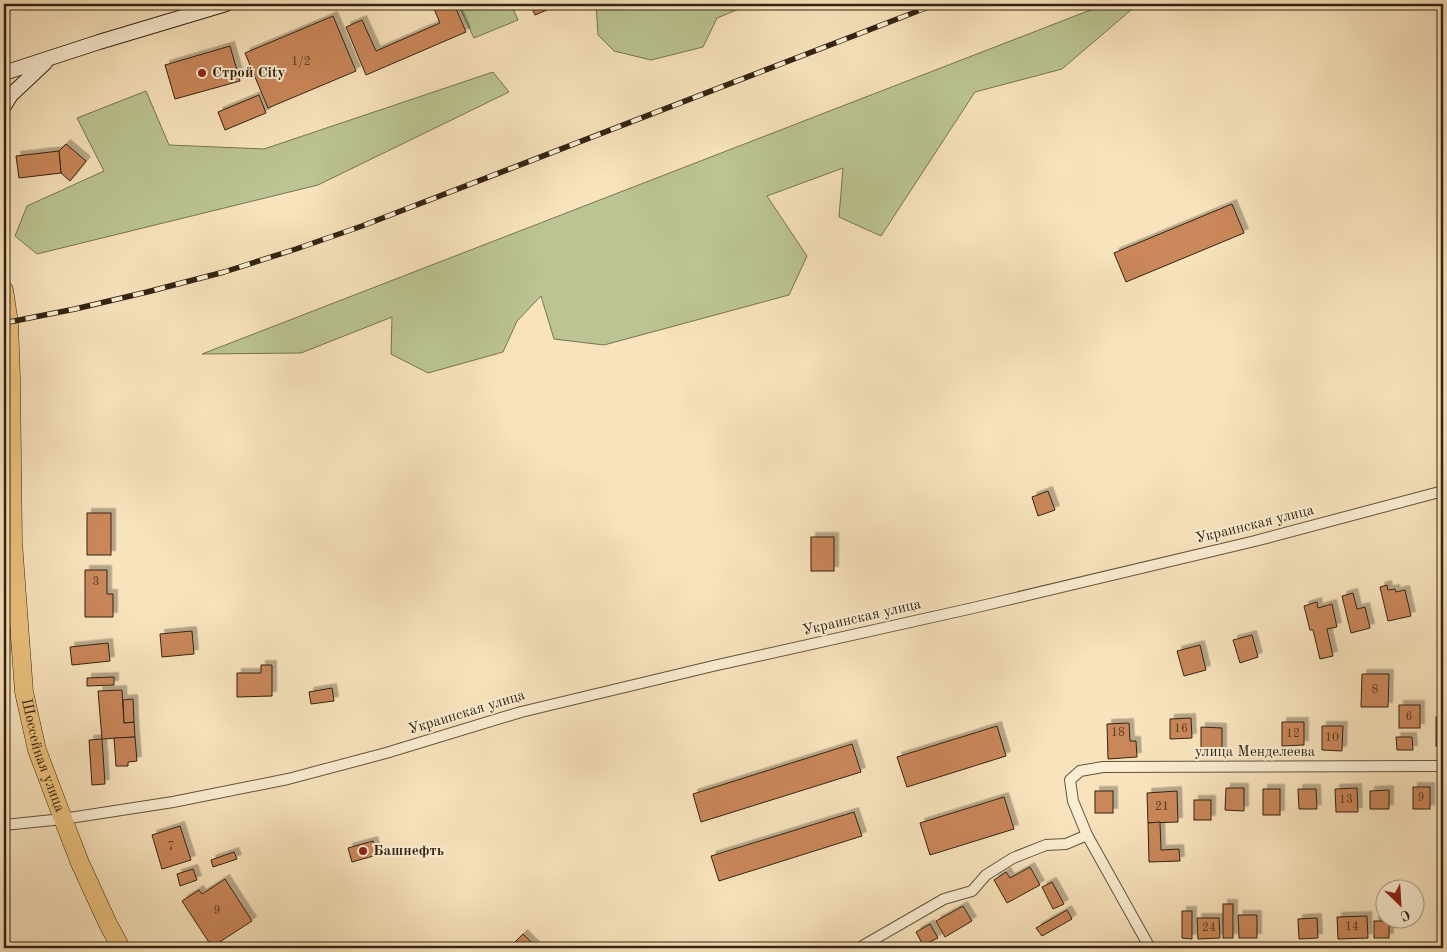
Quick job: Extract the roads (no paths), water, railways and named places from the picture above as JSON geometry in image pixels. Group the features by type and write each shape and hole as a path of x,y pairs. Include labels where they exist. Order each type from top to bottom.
{"highway":[{"name":"Шоссейная улица","path":"4,290 11,377 13,542 24,692 37,750 62,819 104,916 122,948"}],"street":[{"path":"4,73 226,4"},
{"path":"4,106 11,95 49,59"},
{"name":"Украинская улица","path":"4,825 62,819 173,802 288,780 386,753 521,712 712,666 974,608 1255,542 1443,491"},
{"name":"улица Менделеева","path":"1087,835 1073,801 1070,780 1080,770 1103,767 1443,766"},
{"path":"859,948 944,899 972,890 986,875 1013,858 1046,845 1066,844 1087,835 1150,948"}],"railway":[{"path":"4,323 147,292 224,272 296,249 362,226 936,4"}],"place":[{"name":"Строй City","path":"202,73"},
{"name":"Башнефть","path":"363,851"}]}
